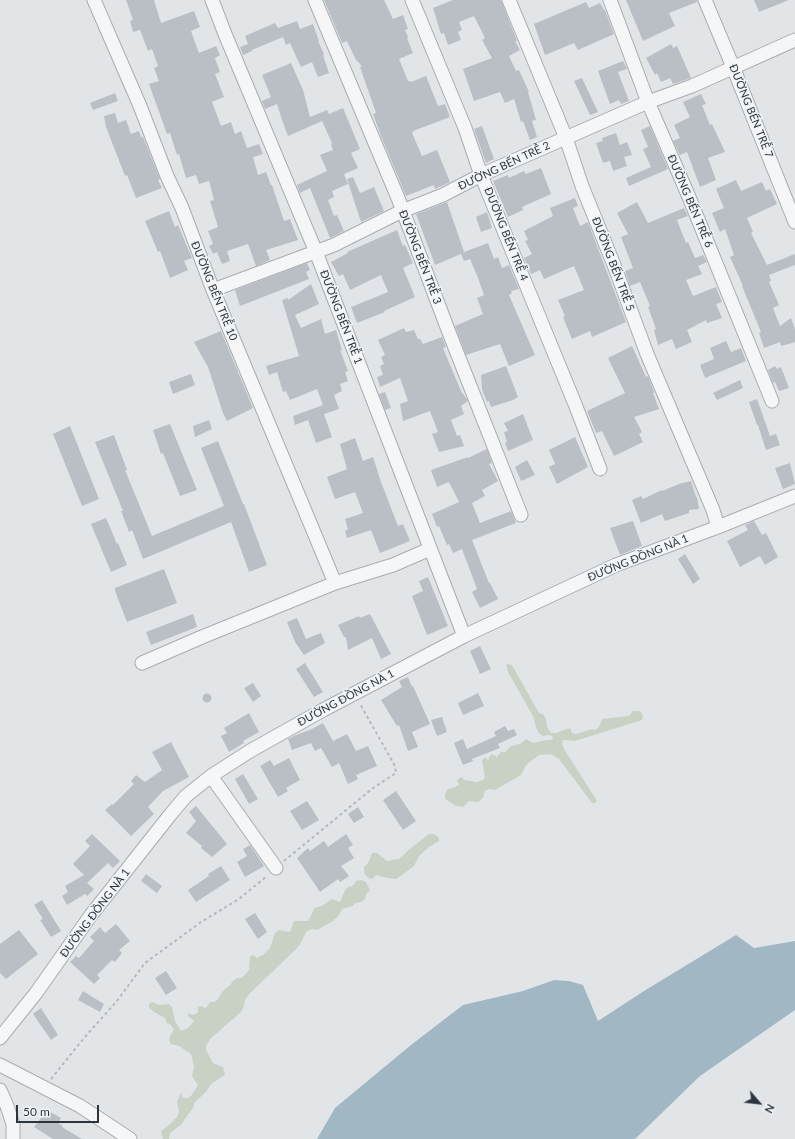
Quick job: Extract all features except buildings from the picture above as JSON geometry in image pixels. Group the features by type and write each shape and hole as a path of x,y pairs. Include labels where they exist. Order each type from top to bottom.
{"street":[{"name":"ĐƯỜNG BẾN TRỄ 10","path":"94,0 140,106 167,176 182,208 213,290 334,583"},
{"name":"ĐƯỜNG BẾN TRỄ 1","path":"212,0 316,252 464,636"},
{"name":"ĐƯỜNG BẾN TRỄ 3","path":"315,0 398,198 521,515"},
{"name":"ĐƯỜNG BẾN TRỄ 4","path":"412,0 600,469"},
{"name":"ĐƯỜNG BẾN TRỄ 5","path":"509,0 566,138 582,186 614,265 647,354 718,527"},
{"name":"ĐƯỜNG BẾN TRỄ 6","path":"610,0 648,102 689,197 772,401"},
{"name":"ĐƯỜNG BẾN TRỄ 7","path":"705,0 795,222"},
{"name":"ĐƯỜNG BẾN TRỄ 2","path":"213,290 334,245 402,211 443,195 481,175 648,102 692,86 795,40"},
{"name":"ĐƯỜNG ĐỒNG NÀ 1","path":"0,1038 36,993 91,915 170,815 186,796 211,776 250,751 464,636 616,565 718,527 795,496"},
{"path":"142,663 334,583 393,565 430,549"},
{"path":"211,776 276,868"},
{"path":"0,1065 80,1106 130,1139"},
{"path":"0,1090 13,1124 13,1139"}],"path":[{"path":"44,1087 84,1038 117,1001 145,963 201,922 239,899 373,788 396,773 395,766 354,694"}],"shaded area":[{"path":"506,665 512,665 539,713 543,714 546,719 547,727 551,733 556,733 570,728 572,733 576,734 592,729 595,730 599,727 602,719 629,716 633,711 640,711 643,715 642,720 575,741 563,740 562,743 564,749 597,801 595,803 592,803 559,759 551,754 539,755 526,765 521,775 495,790 489,789 485,791 483,798 478,802 469,801 463,807 456,806 445,799 445,794 448,789 459,785 457,780 461,777 465,780 476,782 485,778 482,760 485,757 488,760 491,754 496,756 496,758 501,752 505,752 511,746 520,744 526,739 533,743 553,740 552,736 543,736 539,733 533,716 508,672"},
{"path":"429,834 434,834 439,838 439,841 419,856 414,866 396,879 376,875 371,879 366,876 364,867 368,863 372,853 377,853 387,861 399,859"},
{"path":"361,880 366,882 370,890 366,894 365,899 361,902 355,903 353,906 342,909 333,921 317,930 312,929 307,931 299,946 249,994 245,1000 241,1012 210,1039 206,1046 206,1050 213,1063 223,1067 225,1075 211,1084 206,1092 195,1102 193,1108 182,1124 170,1133 169,1139 163,1139 161,1131 177,1117 179,1111 177,1102 181,1092 183,1098 188,1098 198,1085 192,1076 194,1067 191,1054 179,1046 171,1044 169,1040 174,1030 171,1025 167,1023 165,1018 154,1012 149,1007 149,1004 152,1002 159,1005 169,1004 172,1007 175,1021 181,1031 188,1028 194,1021 188,1016 188,1013 194,1015 198,1012 198,1007 200,1006 206,1008 210,1002 217,1000 223,991 233,981 244,976 249,970 250,956 253,955 257,958 263,955 270,948 275,933 279,930 290,932 294,921 308,921 315,908 322,906 332,899 340,902 345,890 350,886 352,887 356,881"}],"water":[{"path":"736,935 754,948 795,941 795,1010 700,1076 635,1139 317,1139 335,1108 411,1045 463,1005 523,991 554,980 569,981 583,985 598,1021"}]}
